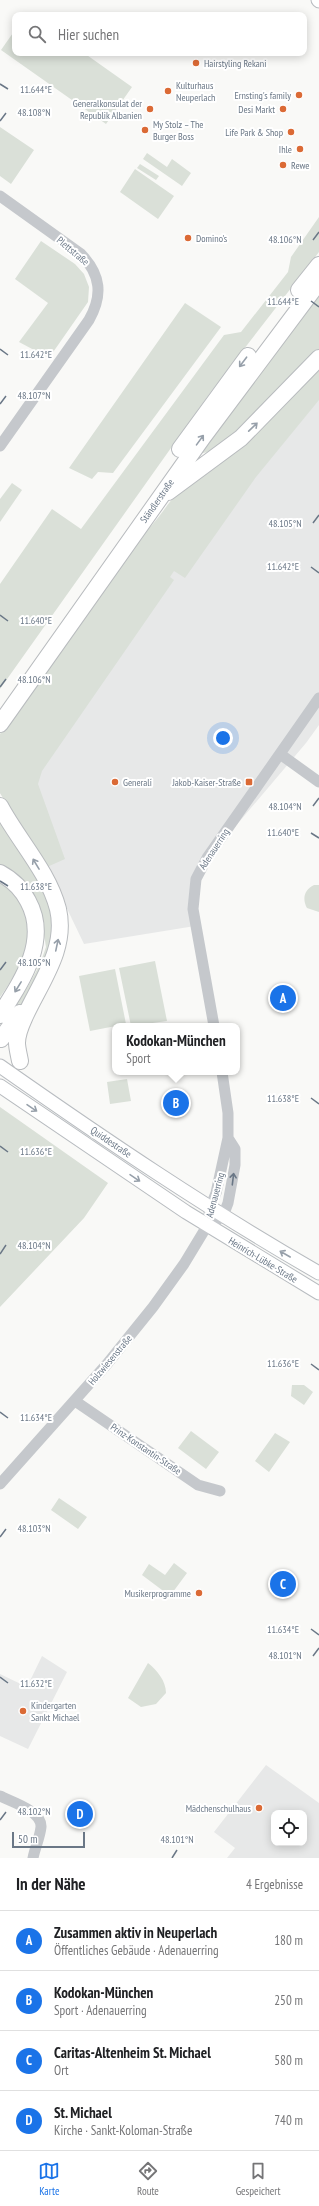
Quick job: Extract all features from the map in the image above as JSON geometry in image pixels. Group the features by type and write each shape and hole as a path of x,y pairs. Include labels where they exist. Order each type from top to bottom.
{"highway":[{"name":"Ständlerstraße","path":"0,706 194,430 319,265"},
{"name":"Ständlerstraße","path":"0,724 161,494 244,379 319,282"},
{"path":"161,494 170,492 241,438 319,358"},
{"path":"0,806 45,878 58,910 60,921 58,945 51,967 36,993 20,1028 17,1042 20,1061"},
{"path":"0,873 22,890 33,911 36,925 35,943 30,962 3,1008"},
{"path":"1,1040 36,993"}],"main road":[{"path":"20,1061 33,1089"},
{"name":"Quiddestraße","path":"0,1066 223,1216"},
{"name":"Quiddestraße","path":"0,1086 207,1226"},
{"name":"Heinrich-Lübke-Straße","path":"223,1216 319,1273"},
{"name":"Heinrich-Lübke-Straße","path":"207,1226 319,1293"}],"street":[{"name":"Plettstraße","path":"0,196 81,254 92,266 98,286 96,308 89,320 0,446"},
{"name":"Adenauerring","path":"213,1023 193,909 196,879 206,858 319,698"},
{"path":"280,754 319,782"},
{"name":"Adenauerring","path":"207,1226 210,1208 216,1194 228,1138 228,1113 222,1075"},
{"name":"Adenauerring","path":"207,1226 223,1216 228,1203 235,1165 235,1149 228,1138"},
{"name":"Holzwiesenstraße","path":"0,1484 75,1401 156,1302 184,1264 207,1226"},
{"name":"Prinz-Konstantin-Straße","path":"75,1401 198,1485 220,1491"},
{"path":"0,1796 32,1813 39,1820 41,1826 33,1858"}],"shaded area":[{"path":"12,34 12,56 88,56 132,87 106,124 1,50"},
{"path":"0,127 34,150 11,184 0,176"},
{"path":"147,153 167,167 172,159 191,173 182,186 143,159"},
{"path":"140,164 159,176 156,180 137,168"},
{"path":"135,169 174,196 158,219 120,192"},
{"path":"319,217 319,252 210,393 0,689 0,584 52,509 81,529 224,335 241,332 288,272 291,257"},
{"path":"41,241 75,264 84,274 89,287 88,302 49,358 19,342 48,303 15,279"},
{"path":"319,294 319,349 261,410 225,442 210,451 199,453"},
{"path":"185,303 221,327 113,473 98,472 92,479 69,468"},
{"path":"319,366 319,725 306,743 207,860 193,893 195,926 84,944 47,867 0,793 0,778"},
{"path":"319,366 319,400 256,477 185,578 174,571 170,577 174,580 42,771 38,784 65,859 47,867 0,793 0,734 136,539 155,522 181,489"},
{"path":"12,483 22,490 0,522 0,499"},
{"path":"0,819 36,875 52,912 51,950 31,992 0,1036 0,1028 26,990 40,964 46,947 40,910 35,897 26,886 0,865"},
{"path":"0,880 14,894 23,908 28,922 28,937 25,951 19,966 0,997"},
{"path":"314,885 319,885 319,912 307,908 305,905 304,898 306,892"},
{"path":"155,961 167,1021 153,1023 130,1023 119,968"},
{"path":"115,969 126,1023 112,1023 112,1027 90,1031 79,976"},
{"path":"127,1079 131,1101 110,1104 107,1082"},
{"path":"0,1107 108,1183 84,1218 0,1307"},
{"path":"292,1385 304,1385 313,1392 304,1405 291,1396"},
{"path":"191,1431 219,1452 206,1469 178,1448"},
{"path":"275,1433 290,1442 269,1472 255,1461"},
{"path":"59,1498 87,1517 78,1529 51,1510"},
{"path":"174,1563 187,1573 170,1596 142,1575 149,1564 165,1575"},
{"name":"Kindergarten Sankt Michael","path":"42,1656 67,1672 28,1749 0,1736 0,1674 27,1687"},
{"path":"148,1663 160,1676 166,1689 166,1693 156,1704 141,1707 128,1698"},
{"path":"266,1765 319,1803 319,1858 227,1858 235,1848 214,1832"}],"place":[{"name":"Hairstyling Rekani","path":"196,63"},
{"name":"Kulturhaus Neuperlach","path":"168,91"},
{"name":"Ernsting's family","path":"299,95"},
{"name":"Generalkonsulat der Republik Albanien","path":"150,109"},
{"name":"Desi Markt","path":"283,109"},
{"name":"My Stolz – The Burger Boss","path":"145,130"},
{"name":"Life Park & Shop","path":"291,132"},
{"name":"Ihle","path":"300,149"},
{"name":"Rewe","path":"283,165"},
{"name":"Domino's","path":"188,238"},
{"name":"Generali","path":"115,782"},
{"name":"Jakob-Kaiser-Straße","path":"249,782"},
{"name":"Zusammen aktiv in Neuperlach","path":"283,998"},
{"name":"Kodokan-München","path":"176,1103"},
{"name":"Caritas-Altenheim St. Michael","path":"283,1584"},
{"name":"Musikerprogramme","path":"199,1593"},
{"name":"Kindergarten Sankt Michael","path":"23,1711"},
{"name":"Mädchenschulhaus","path":"259,1808"},
{"name":"St. Michael","path":"80,1814"}]}
